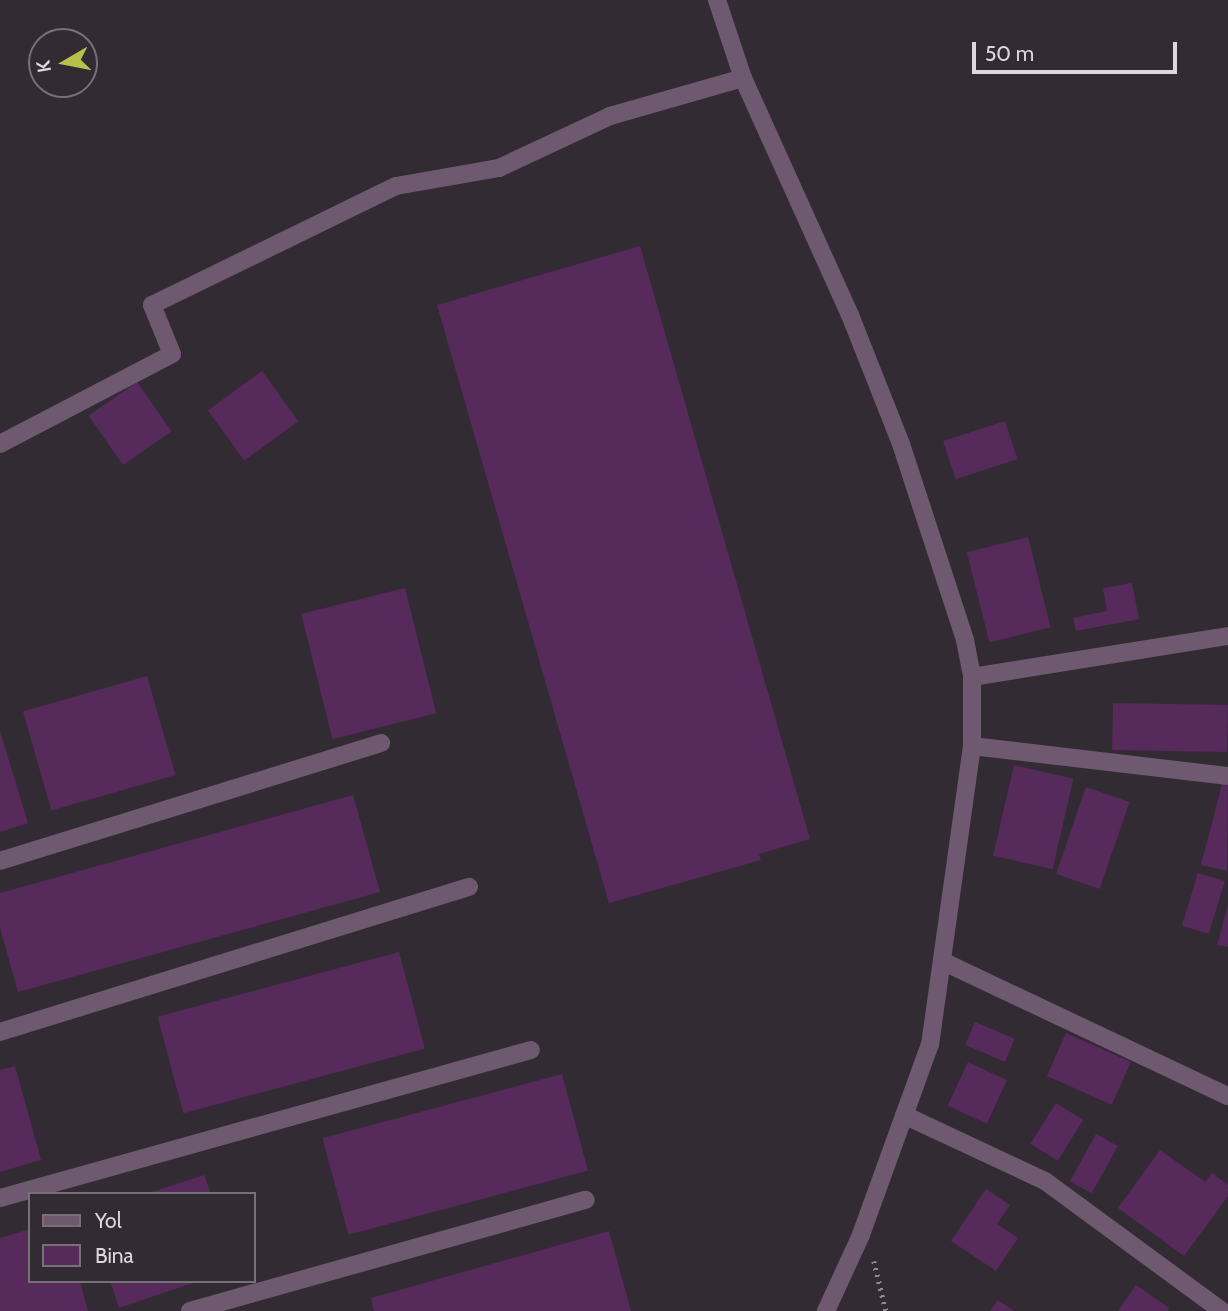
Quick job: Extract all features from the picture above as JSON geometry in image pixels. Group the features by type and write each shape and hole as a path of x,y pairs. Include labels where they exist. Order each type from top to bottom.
{"street":[{"path":"718,0 743,78 850,315 901,444 965,640 972,677 972,746 930,1044 864,1227 826,1311"},
{"path":"0,444 172,354 152,305 396,186 499,168 610,116 743,78"},
{"path":"972,677 1228,636"},
{"path":"0,861 382,743"},
{"path":"972,746 1228,776"},
{"path":"0,1032 469,887"},
{"path":"942,961 1228,1096"},
{"path":"0,1198 531,1050"},
{"path":"904,1115 1045,1181 1222,1311"},
{"path":"190,1311 586,1200"}],"path":[{"path":"864,1227 886,1311"}],"building":[{"path":"640,246 810,839 759,854 761,860 609,903 437,305"},
{"path":"262,371 298,421 244,461 208,410"},
{"path":"137,382 171,431 123,465 89,416"},
{"path":"1005,421 1017,459 956,479 943,441"},
{"path":"1028,537 1050,627 989,642 967,552"},
{"path":"1132,583 1139,619 1076,631 1073,618 1107,611 1103,588"},
{"path":"405,588 436,713 332,739 301,614"},
{"path":"147,676 175,775 51,811 23,712"},
{"path":"1113,703 1228,705 1227,752 1112,750"},
{"path":"0,731 28,823 0,832"},
{"path":"1014,765 1073,779 1053,869 993,856"},
{"path":"1222,784 1228,786 1227,871 1201,865"},
{"path":"1086,787 1129,802 1100,889 1056,874"},
{"path":"353,795 380,892 18,992 0,928 0,893"},
{"path":"1198,873 1225,881 1209,934 1182,926"},
{"path":"1228,905 1228,947 1217,945"},
{"path":"399,952 425,1049 183,1113 158,1017"},
{"path":"975,1022 1015,1039 1005,1062 965,1045"},
{"path":"1066,1033 1131,1062 1112,1105 1047,1076"},
{"path":"968,1062 1007,1080 987,1124 948,1106"},
{"path":"15,1066 41,1160 0,1172 0,1070"},
{"path":"562,1074 588,1171 348,1235 322,1138"},
{"path":"1056,1103 1083,1120 1058,1161 1031,1144"},
{"path":"1096,1134 1118,1146 1092,1193 1070,1181"},
{"path":"1160,1150 1205,1182 1212,1173 1228,1185 1228,1196 1184,1256 1118,1208"},
{"path":"204,1175 210,1192 152,1192"},
{"path":"986,1189 1010,1205 997,1224 1018,1238 996,1271 951,1241"},
{"path":"28,1230 28,1283 81,1283 88,1311 0,1311 0,1238"},
{"path":"609,1231 631,1311 374,1311 371,1298"},
{"path":"111,1283 192,1283 119,1308"},
{"path":"1136,1285 1169,1308 1168,1311 1118,1311"},
{"path":"998,1300 1014,1311 990,1311"}]}
